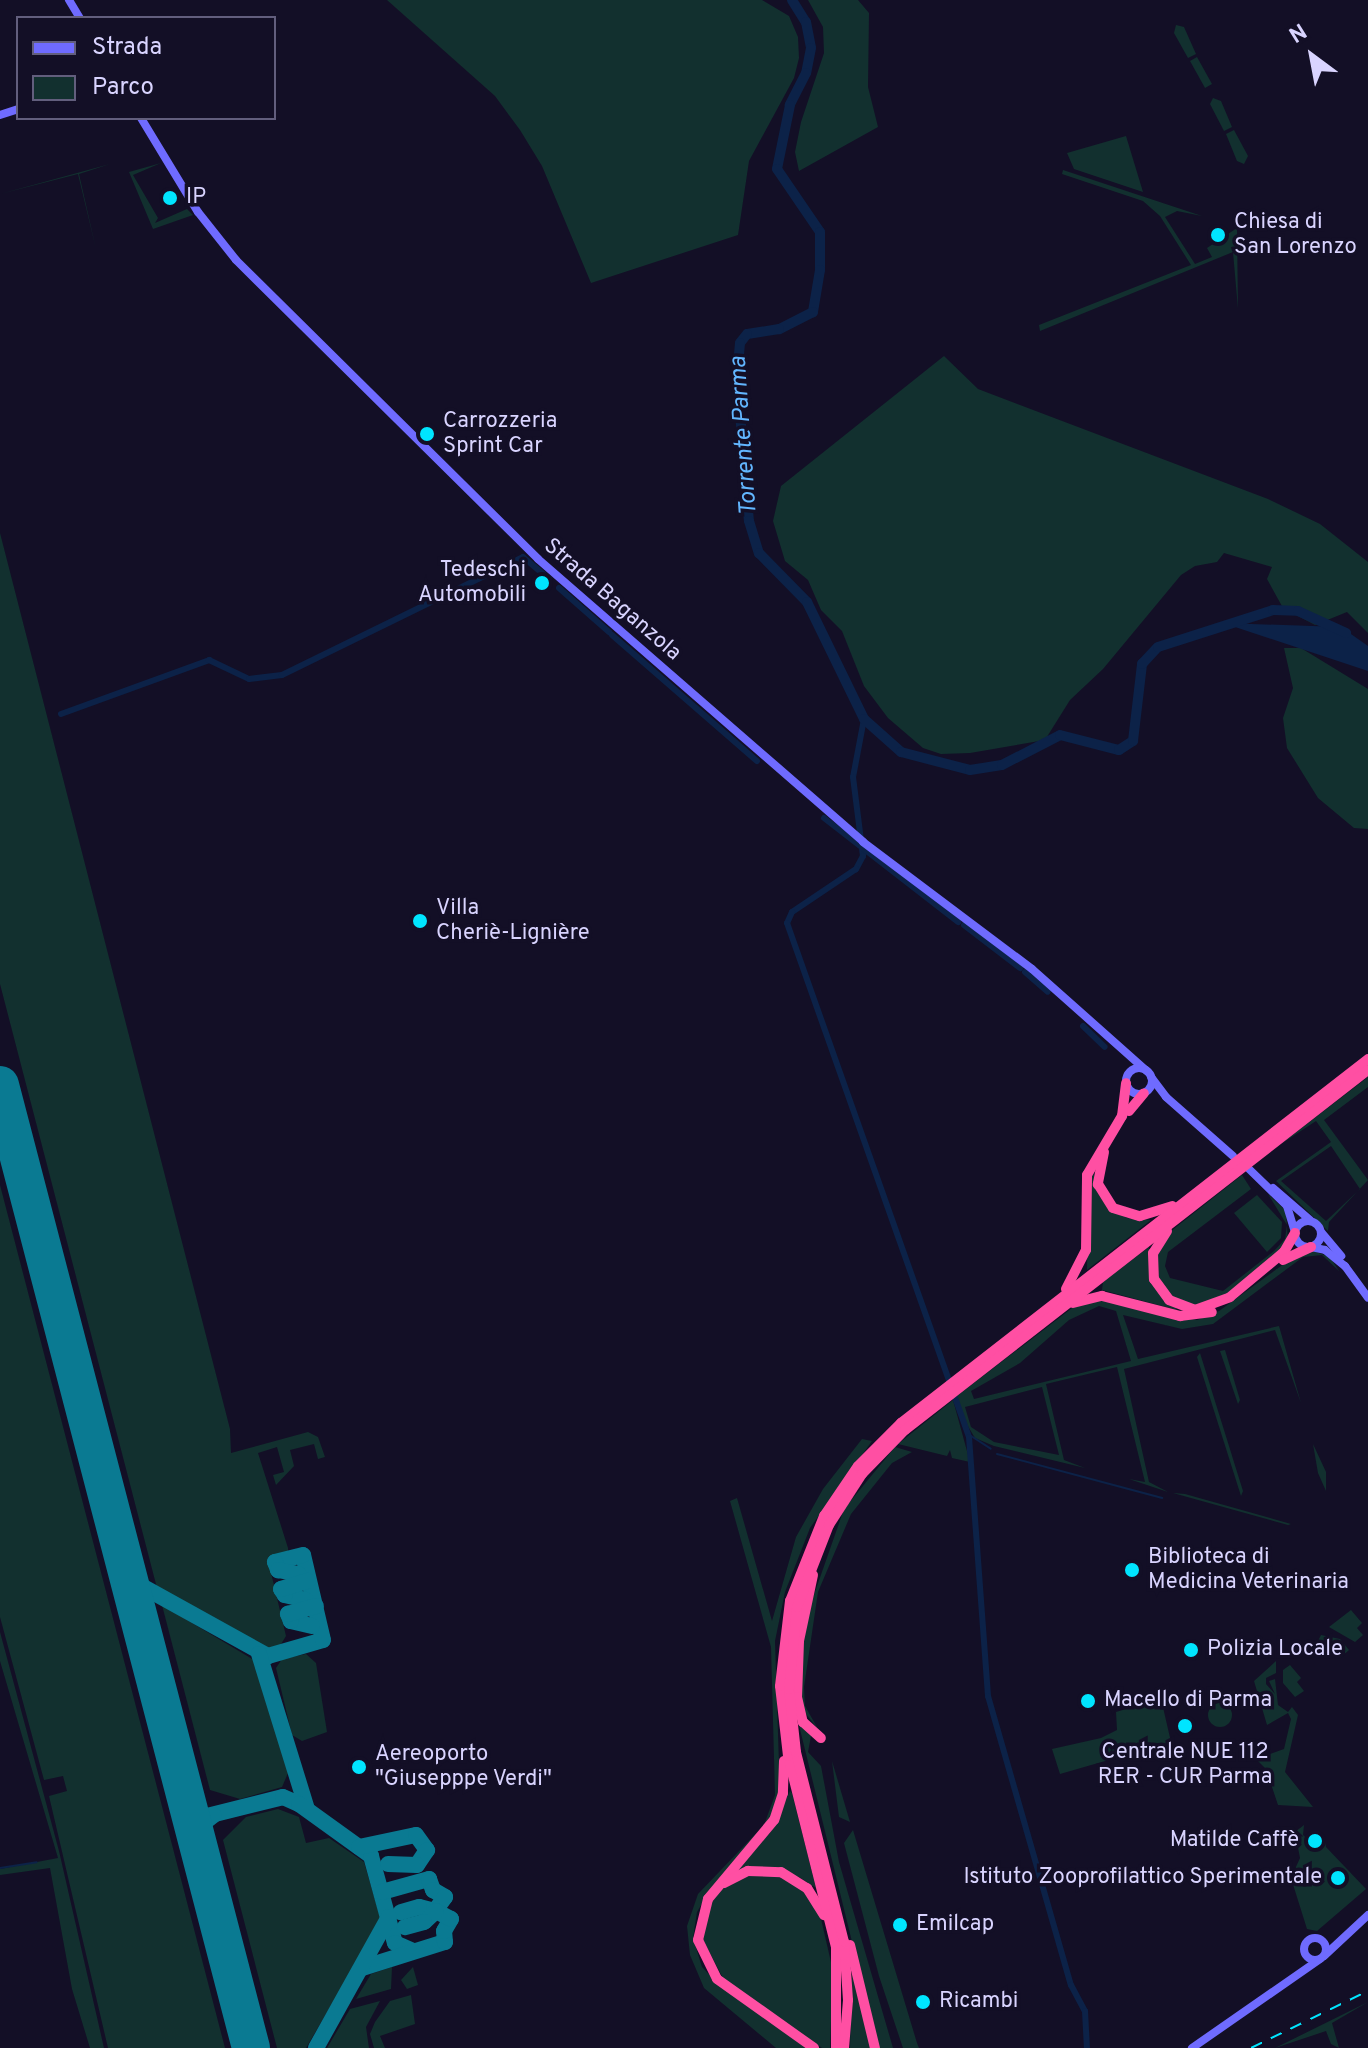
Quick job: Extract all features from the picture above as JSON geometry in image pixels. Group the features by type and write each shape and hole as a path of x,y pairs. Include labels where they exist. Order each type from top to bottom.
{"highway":[{"path":"1144,1093 1132,1104 1100,1161 1097,1180 1106,1201 1126,1214 1150,1215 1222,1176 1368,1059"},
{"path":"1008,1339 1222,1176 1368,1070"},
{"path":"978,1367 1064,1291 1080,1270 1087,1240 1087,1175 1121,1119 1126,1081"},
{"path":"1222,1176 1214,1189 1166,1232 1153,1253 1155,1282 1177,1305 1198,1310 1219,1304 1284,1252 1295,1233"},
{"path":"814,2048 725,1986 707,1966 698,1925 712,1892 764,1835 779,1806 785,1776 778,1710 780,1675 793,1589 824,1516 866,1457 978,1367 1041,1323 1214,1189"},
{"path":"1041,1323 1080,1300 1098,1296 1180,1316 1205,1315 1289,1256 1311,1247"},
{"path":"875,2048 794,1740 789,1670 802,1589 838,1509 879,1455 925,1409"},
{"path":"821,1738 799,1714 797,1657 812,1580 838,1509"},
{"path":"780,1675 786,1743 839,1972 836,2048"},
{"path":"825,1864 846,1961 844,2048"},
{"path":"712,1892 753,1870 777,1871 799,1880 821,1906 839,1972"}],"main road":[{"name":"Strada Baganzola","path":"142,120 209,226 273,300 562,581 862,841 1025,963 1150,1074 1166,1097 1233,1156"},
{"path":"1120,1049 1126,1081 1132,1092 1166,1097"},
{"path":"1126,1081 1136,1069 1150,1074 1144,1093"},
{"path":"1249,1169 1311,1221 1368,1298"},
{"path":"1270,1186 1290,1210 1298,1243 1325,1250 1346,1267"},
{"path":"1295,1233 1300,1223 1311,1221"},
{"path":"1311,1247 1322,1233"},
{"path":"1192,2048 1301,1976 1368,1915"},
{"path":"1301,1976 1307,1956 1306,1943 1343,1938"},
{"path":"1320,1939 1326,1947 1322,1958"},
{"path":"1307,1956 1322,1958"}],"green space":[{"path":"387,0 762,0 789,16 798,37 799,58 794,78 749,161 738,235 591,283 542,166 520,130 495,96"},
{"path":"808,0 858,0 869,13 868,87 878,127 799,171 795,152 801,122 824,53 823,27"},
{"path":"1176,25 1184,27 1196,54 1188,58 1174,33"},
{"path":"1197,57 1212,84 1205,88 1190,61"},
{"path":"1213,98 1221,101 1232,127 1224,131 1210,104"},
{"path":"1234,130 1248,156 1244,164 1237,161 1226,134"},
{"path":"1126,136 1143,192 1074,169 1067,153"},
{"path":"161,163 133,175 158,218 155,223 187,209 193,215 153,229 129,172"},
{"path":"110,164 79,174 96,249 78,174 0,194"},
{"path":"1063,170 1202,216 1177,211 1165,217 1195,264 1212,257 1207,248 1237,228 1238,309 1233,252 1040,331 1039,325 1191,265 1160,216 1143,201 1062,174"},
{"path":"944,356 978,389 1268,499 1320,524 1368,562 1368,633 1347,612 1315,625 1283,608 1267,579 1272,567 1224,553 1217,562 1195,566 1181,575 1103,669 1070,700 1045,740 970,753 941,754 923,748 888,718 864,686 842,631 821,610 808,580 785,561 773,521 781,486"},
{"path":"0,533 230,1429 231,1453 308,1432 318,1437 325,1457 318,1459 314,1444 290,1450 294,1466 276,1485 273,1475 284,1472 277,1447 258,1453 288,1548 288,1554 268,1560 286,1636 278,1649 262,1649 157,1588 0,984"},
{"path":"1284,648 1301,648 1368,689 1368,829 1354,828 1318,798 1287,748 1283,718 1293,688"},
{"path":"1368,1077 1368,1087 1324,1120 1368,1180 1360,1189 1331,1146 1281,1181 1326,1221 1357,1192 1329,1222 1328,1231 1276,1181 1331,1142 1316,1121 1281,1144"},
{"path":"1093,1170 1097,1192 1107,1207 1127,1218 1151,1220 1087,1270 1088,1184"},
{"path":"1242,1175 1251,1189 1168,1252 1165,1266 1170,1278 1223,1291 1274,1251 1285,1239 1287,1226 1288,1243 1225,1298 1205,1307 1178,1302 1159,1284 1155,1259 1166,1235"},
{"path":"0,1185 225,2048 108,2048 49,1796 67,1791 63,1776 44,1780 0,1617"},
{"path":"1268,1194 1286,1211 1287,1225"},
{"path":"1257,1195 1282,1222 1281,1238 1267,1252 1234,1213"},
{"path":"1149,1247 1149,1261 1177,1310 1102,1290 1103,1282"},
{"path":"1313,1251 1330,1257 1339,1271 1322,1255 1303,1257 1213,1324 1182,1329 1123,1315 1138,1359 1279,1326 1301,1403 1275,1330 1124,1369 1149,1482 1168,1492 1129,1479 1145,1482 1117,1367 1046,1384 1064,1460 1085,1468 994,1446 975,1438 966,1423 957,1396 1076,1305 1095,1299 1197,1320 1219,1311 1292,1258","holes":["1099,1306 1116,1311 1131,1361 974,1399 971,1391 1020,1363 1069,1320","1042,1387 1059,1455 994,1442 971,1427 965,1407"]},
{"path":"1225,1350 1240,1400 1238,1404 1220,1351"},
{"path":"1200,1353 1243,1491 1241,1496 1197,1357"},
{"path":"953,1400 970,1462 952,1458 950,1450 947,1456 898,1444"},
{"path":"862,1439 872,1441 810,1528 785,1592 775,1641 780,1795 771,1819 710,1890 697,1912 693,1938 702,1967 721,1987 806,2048 776,2048 704,1988 690,1955 687,1926 698,1894 764,1825 775,1795 771,1647 730,1501 737,1498 772,1621 796,1537 823,1489"},
{"path":"1313,1444 1326,1472 1326,1491 1318,1473"},
{"path":"895,1447 912,1452 892,1463 851,1514 818,1592 804,1687 805,1706 818,1729 802,1709 801,1649 809,1609 844,1509"},
{"path":"1173,1493 1185,1494 1291,1524 1288,1525"},
{"path":"162,1605 259,1663 288,1773 282,1787 240,1799 210,1790"},
{"path":"1351,1610 1362,1623 1357,1628 1363,1635 1355,1642 1329,1627"},
{"path":"0,1632 59,1851 104,2048 90,2048 72,1989 50,1868 0,1875 0,1869 58,1858 0,1661"},
{"path":"1321,1635 1340,1639 1349,1650 1340,1658 1332,1650 1327,1654 1317,1643"},
{"path":"306,1654 316,1663 327,1732 302,1741 292,1735 276,1668 282,1659"},
{"path":"1276,1661 1276,1673 1266,1678 1266,1684 1275,1694 1269,1681 1275,1679 1278,1705 1288,1712 1292,1707 1298,1715 1285,1772 1313,1807 1278,1805 1266,1769 1256,1759 1284,1749 1291,1719 1288,1713 1267,1725 1254,1681"},
{"path":"1290,1665 1301,1678 1297,1682 1304,1691 1295,1697 1283,1683 1283,1670"},
{"path":"1156,1700 1162,1703 1171,1742 1060,1774 1052,1749 1101,1738 1117,1730 1116,1712"},
{"path":"1220,1703 1231,1710 1232,1715 1225,1726 1220,1727 1209,1720 1208,1715 1215,1704"},
{"path":"796,1713 811,1736 808,1752 821,1766 839,1862 893,2048 878,2048"},
{"path":"832,1761 850,1822 839,1817"},
{"path":"790,1791 816,1888 799,1877 735,1871 770,1833"},
{"path":"278,1809 299,1817 306,1843 329,1838 364,1862 381,1920 306,2048 277,2048 223,1840 246,1817"},
{"path":"1304,1825 1303,1835 1312,1843 1325,1838 1326,1847 1366,1889 1317,1931 1307,1929 1291,1878 1300,1858 1295,1832"},
{"path":"853,1830 919,2048 903,2048 879,1976 844,1843"},
{"path":"770,1873 796,1882 819,1910 833,1971 830,2048 822,2048 724,1980 702,1938 705,1914 718,1892 740,1876"},
{"path":"392,1967 391,1989 356,1999 371,1974"},
{"path":"413,1967 418,1985 407,1989 401,1980"},
{"path":"852,1967 873,2048 850,2048"},
{"path":"411,1995 415,2024 380,2036 385,2048 374,2048 370,2034 375,2022 390,2001"},
{"path":"380,2001 366,2027 369,2048 327,2048 350,2009"},
{"path":"1368,2002 1332,2023 1339,2048 1331,2044 1326,2031 1275,2048"}],"water":[{"path":"1223,623 1341,627 1368,646 1368,671"}],"waterway":[{"name":"Torrente Parma","path":"792,0 806,22 811,48 806,73 790,105 777,169 820,232 820,270 813,312 779,329 747,334 740,343 737,376 749,521 759,553 807,602 864,719 901,752 970,770 1002,765 1060,735 1119,750 1133,741 1142,664 1158,647 1273,610 1298,611 1346,633"},
{"path":"61,714 209,660 249,679 282,675 523,557 549,579"},
{"path":"559,588 609,632"},
{"path":"612,635 757,761"},
{"path":"864,719 853,777 863,856 856,869 792,912 787,923 969,1437 988,1696 1071,1985 1085,2011 1087,2048"},
{"path":"824,818 958,922"},
{"path":"964,925 1020,968"},
{"path":"1025,972 1048,992"},
{"path":"1083,1026 1105,1047"},
{"path":"968,1434 991,1449"},
{"path":"997,1454 1162,1498"},
{"path":"0,1868 37,1862"}],"taxiway":[{"path":"126,1566 138,1584 268,1656 323,1640 303,1555 275,1562 278,1570 299,1574"},
{"path":"306,1600 285,1595 281,1589 308,1581"},
{"path":"312,1626 291,1621 288,1614 316,1606"},
{"path":"259,1654 307,1809"},
{"path":"186,1799 193,1810 207,1816 283,1797 299,1804 371,1856 395,1943 413,1951"},
{"path":"198,1843 201,1825 214,1815"},
{"path":"359,1847 416,1835 427,1850 417,1865 388,1864"},
{"path":"382,1892 429,1879 433,1890 445,1897 435,1911 419,1907 401,1912"},
{"path":"362,1968 445,1942 444,1931 451,1919 436,1911 424,1922 405,1927"},
{"path":"316,2048 389,1917"}],"runway":[{"path":"0,1085 251,2048"}],"railway":[{"path":"1251,2048 1368,1991"}],"place":[{"name":"IP","path":"170,198"},
{"name":"Chiesa di San Lorenzo","path":"1218,235"},
{"name":"Carrozzeria Sprint Car","path":"427,434"},
{"name":"Tedeschi Automobili","path":"542,583"},
{"name":"Villa Cheriè-Lignière","path":"420,921"},
{"name":"Biblioteca di Medicina Veterinaria","path":"1132,1570"},
{"name":"Polizia Locale","path":"1191,1650"},
{"name":"Macello di Parma","path":"1088,1701"},
{"name":"Centrale NUE 112 RER - CUR Parma","path":"1185,1726"},
{"name":"Aereoporto \"Giusepppe Verdi\"","path":"359,1767"},
{"name":"Matilde Caffè","path":"1315,1841"},
{"name":"Istituto Zooprofilattico Sperimentale","path":"1338,1878"},
{"name":"Emilcap","path":"900,1925"},
{"name":"Ricambi","path":"923,2002"}]}
